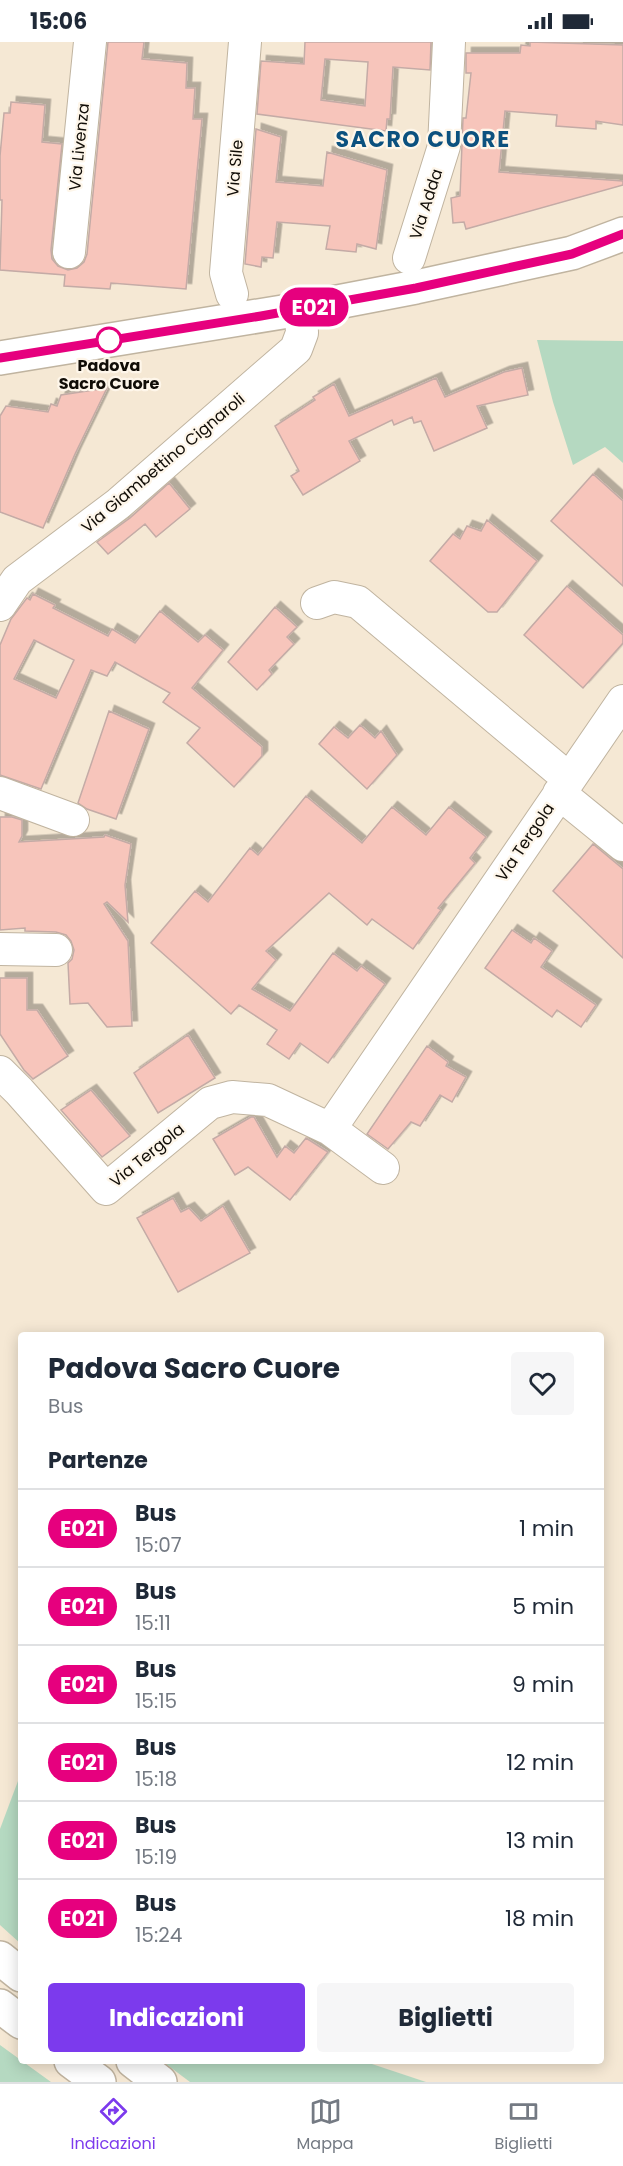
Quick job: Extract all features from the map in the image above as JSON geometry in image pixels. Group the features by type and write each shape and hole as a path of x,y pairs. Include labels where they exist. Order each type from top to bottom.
{"main road":[{"path":"0,358 416,288 572,254 623,234"},
{"path":"0,1958 18,1973"},
{"path":"0,2006 18,2020"},
{"path":"75,2064 99,2082"},
{"path":"137,2064 160,2082"}],"street":[{"name":"Via Livenza","path":"69,252 90,42"},
{"name":"Via Sile","path":"232,294 226,273 245,42"},
{"name":"Via Adda","path":"409,258 444,146 449,42"},
{"name":"Via Giambettino Cignaroli","path":"0,605 17,580 118,504 297,349 302,333 301,309"},
{"name":"Via Tergola","path":"317,603 334,597 358,602 564,786 623,845"},
{"name":"Via Tergola","path":"330,1129 623,701"},
{"path":"0,793 74,820"},
{"path":"0,949 56,950"},
{"name":"Via Tergola","path":"0,1072 19,1090 106,1189 210,1103 232,1097 268,1100 330,1129 383,1168"}],"green space":[{"path":"537,340 623,341 623,463 605,447 573,465"},
{"path":"18,1781 18,1941 0,1925 0,1829"},
{"path":"0,2045 18,2058 18,2064 26,2064 51,2082 0,2082"},
{"path":"166,2064 372,2064 426,2082 190,2082"}],"building":[{"path":"108,42 144,42 142,59 187,63 186,88 195,88 193,119 202,119 186,289 111,283 110,289 64,286 65,275 0,270 2,200 0,200 0,156 4,113 10,113 11,102 45,105 42,142 62,144 52,259 58,266 68,270 77,268 84,262 87,254"},
{"path":"305,42 431,42 430,70 393,67 390,119 387,119 386,131 257,114 261,61 304,64","holes":["325,59 368,62 365,106 321,100"]},
{"path":"530,42 623,45 623,125 596,121 596,129 556,126 557,115 505,111 499,172 623,181 623,185 466,229 464,222 453,223 451,198 460,196 463,118 466,118 471,73 466,73 466,53 520,53 521,45 530,46"},
{"path":"256,129 281,137 276,182 323,186 327,152 387,170 376,249 357,244 356,252 326,249 330,226 277,222 273,258 262,257 261,267 245,264"},
{"path":"522,368 528,395 477,406 487,428 434,451 421,421 414,423 412,417 394,425 392,420 349,441 360,461 303,495 291,476 299,471 275,426 315,400 313,397 334,384 349,416 436,378 445,397 504,372"},
{"path":"107,388 43,528 0,512 0,416 6,406 48,412 51,404 57,406 61,395"},
{"path":"593,474 623,501 623,586 551,521"},
{"path":"169,483 190,509 156,537 145,524 108,554 97,542 130,518"},
{"path":"487,520 537,561 497,612 488,612 430,561 453,534 460,539 467,526 481,531"},
{"path":"567,586 623,635 623,643 583,688 524,635"},
{"path":"33,594 55,605 53,608 108,636 112,629 135,643 160,611 198,642 205,635 223,650 192,688 262,747 262,756 234,787 187,743 200,728 163,702 170,693 115,662 107,676 91,670 41,789 0,775 0,645 11,619 27,598 30,600","holes":["34,640 74,660 56,698 14,679"]},
{"path":"275,607 297,627 287,637 294,644 269,670 272,674 257,690 228,662"},
{"path":"109,711 149,729 116,819 87,809 78,803"},
{"path":"360,725 375,738 381,731 397,755 367,789 319,744 334,727 348,738"},
{"path":"306,796 362,843 392,807 426,835 449,807 486,837 470,858 475,863 438,908 441,910 413,949 372,919 367,925 329,893 266,951 276,960 252,989 290,1011 333,953 357,971 361,966 385,984 328,1063 300,1043 289,1059 267,1044 277,1030 239,1005 231,1014 151,943 195,891 208,902 250,848 258,855"},
{"path":"0,817 22,820 22,836 19,842 104,837 105,835 131,844 125,885 128,922 107,902 104,904 128,941 132,1026 107,1027 88,1003 70,1004 68,963 72,959 74,950 66,935 56,932 25,931 25,928 0,930"},
{"path":"593,844 623,869 623,958 553,891"},
{"path":"512,930 531,943 534,938 552,951 541,967 596,1005 581,1027 557,1010 552,1017 485,968"},
{"path":"0,978 27,978 27,1010 37,1010 68,1056 33,1079 24,1070 0,1034"},
{"path":"188,1035 215,1078 158,1113 134,1073"},
{"path":"427,1046 448,1062 446,1066 466,1077 452,1102 440,1095 420,1126 411,1122 388,1149 367,1134"},
{"path":"91,1090 130,1136 102,1157 61,1110"},
{"path":"254,1117 277,1157 285,1146 294,1153 306,1138 328,1152 290,1200 248,1167 235,1175 213,1139"},
{"path":"173,1198 181,1212 189,1208 201,1221 223,1206 250,1253 178,1292 137,1218"}],"bus line":[{"name":"E021","path":"0,358 261,316 416,288 572,254 623,234"}],"place":[{"name":"Padova Sacro Cuore","path":"109,340"}],"district":[{"name":"SACRO CUORE","path":"423,139"}]}
